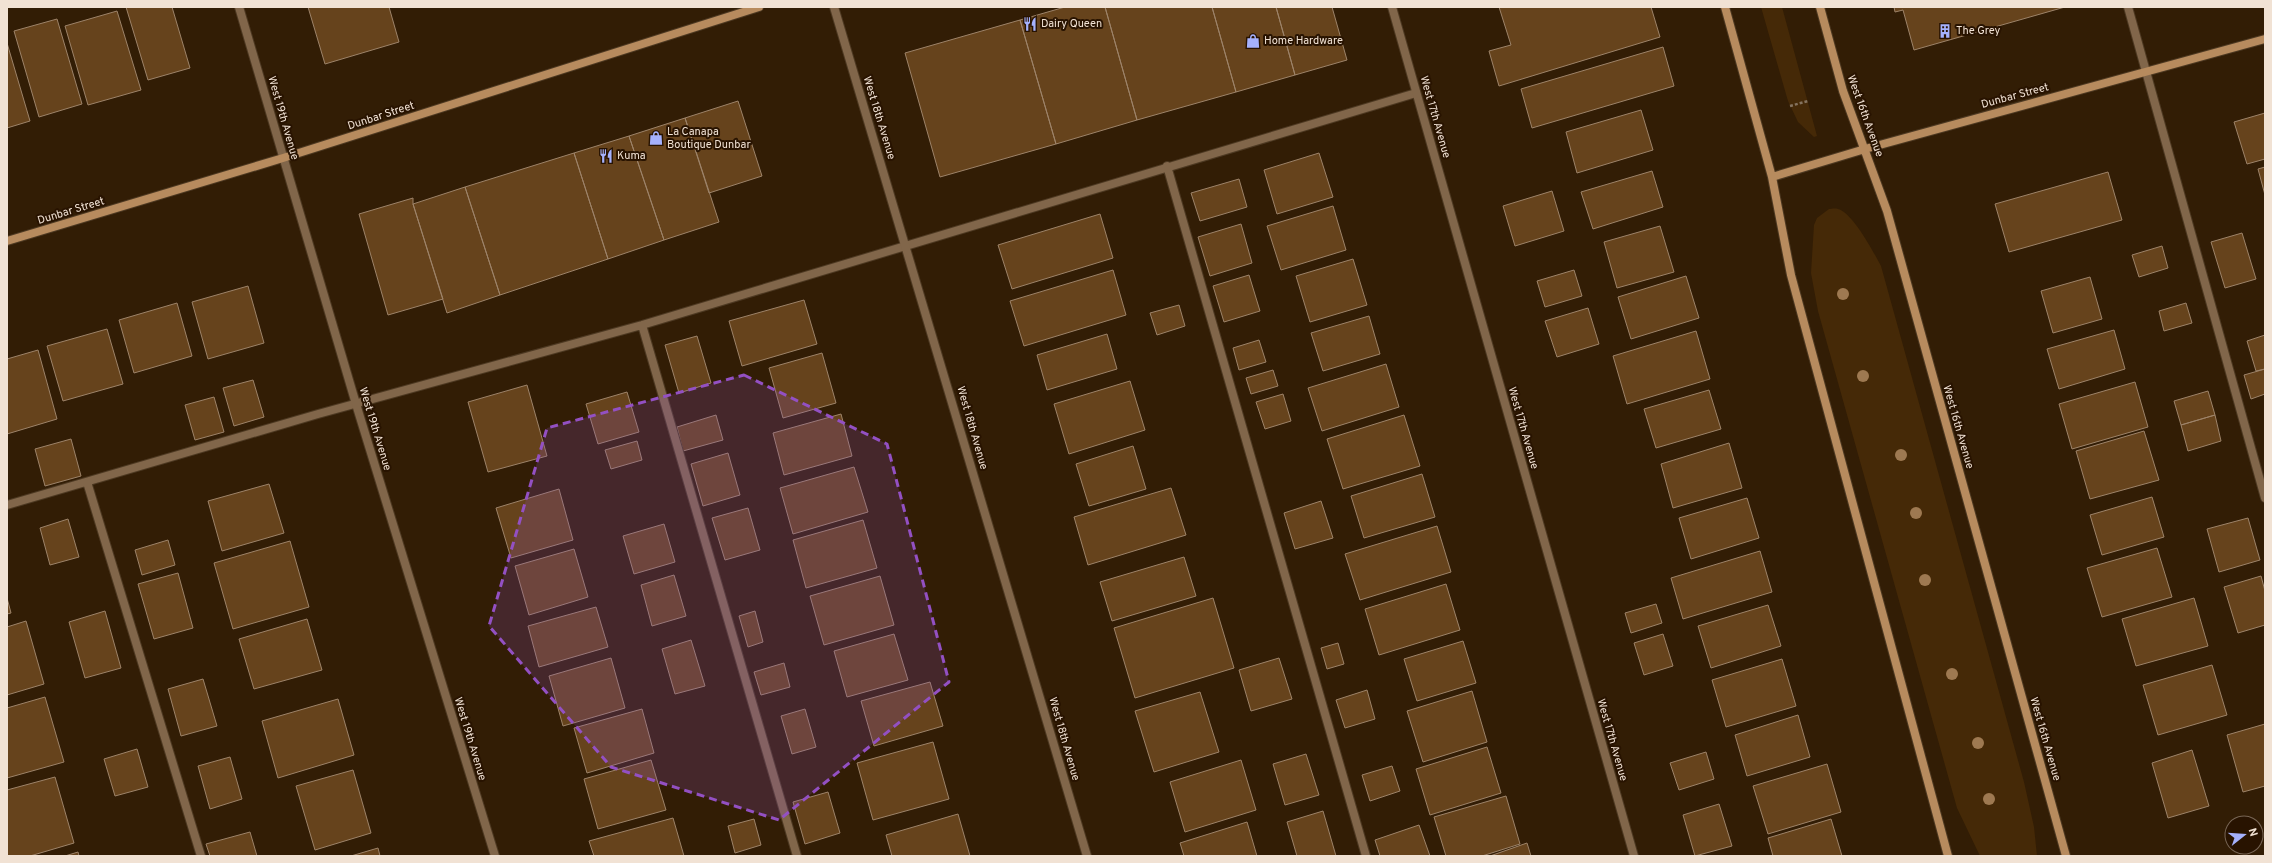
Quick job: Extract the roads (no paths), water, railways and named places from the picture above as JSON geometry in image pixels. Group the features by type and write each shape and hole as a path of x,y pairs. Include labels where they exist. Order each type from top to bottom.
{"main road":[{"name":"Dunbar Street","path":"7,241 283,158 760,7"},
{"path":"1725,7 1772,177 1791,275 1948,856"},
{"name":"West 16th Avenue","path":"1820,7 1843,91 1887,212 2066,856"},
{"name":"Dunbar Street","path":"1772,177 1865,149 2265,39"}],"street":[{"name":"West 19th Avenue","path":"239,7 356,404 495,856"},
{"name":"West 18th Avenue","path":"834,7 1087,856"},
{"name":"West 17th Avenue","path":"1392,7 1634,856"},
{"path":"2128,7 2265,498"},
{"path":"7,505 356,404 642,325 1167,166 1416,93"},
{"path":"1167,166 1366,856"},
{"path":"642,325 797,856"},
{"path":"87,482 201,856"}],"place":[{"name":"Dairy Queen","path":"1030,24"},
{"name":"The Grey","path":"1945,31"},
{"name":"Home Hardware","path":"1253,41"},
{"name":"La Canapa Boutique Dunbar","path":"656,138"},
{"name":"Kuma","path":"606,156"}]}
